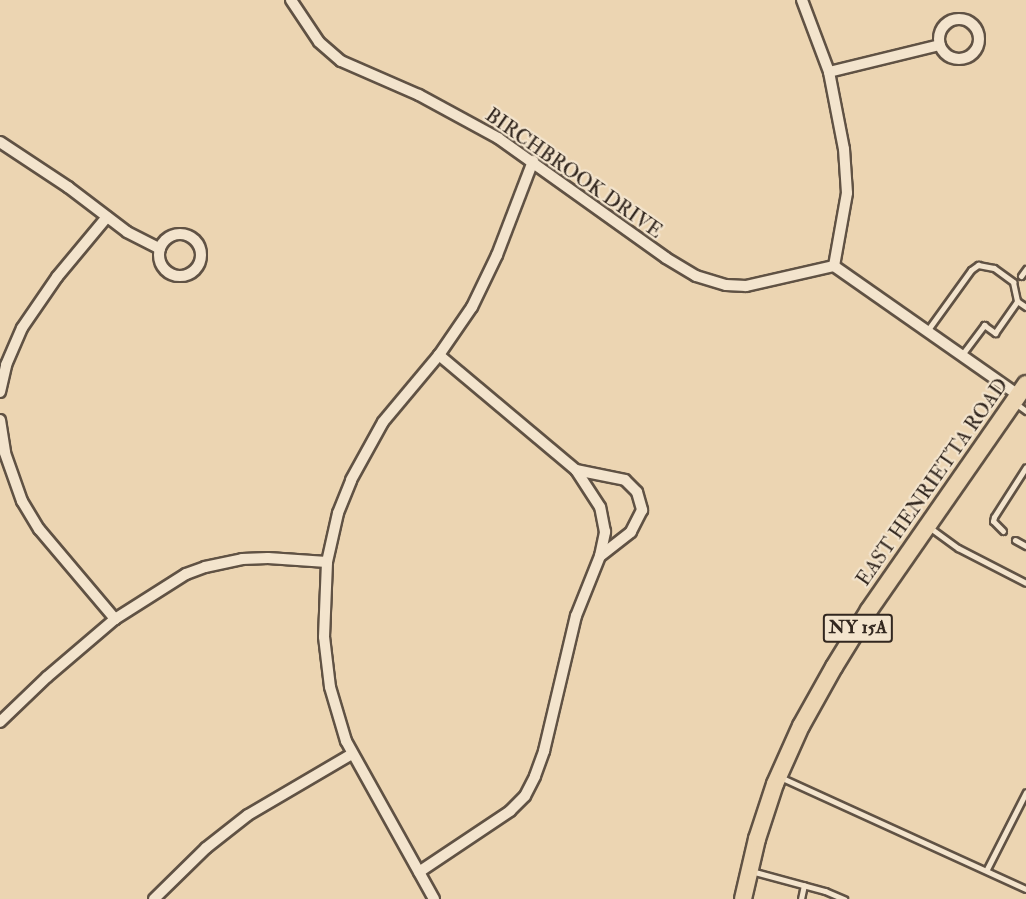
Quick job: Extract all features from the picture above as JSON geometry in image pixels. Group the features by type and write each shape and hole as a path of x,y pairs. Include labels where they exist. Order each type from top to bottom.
{"main road":[{"name":"EAST HENRIETTA ROAD","path":"743,899 757,838 779,776 801,726 869,610 927,526 1021,398"}],"street":[{"name":"BIRCHBROOK DRIVE","path":"291,0 314,36 341,61 419,95 498,138 666,258 696,276 726,285 746,286 834,266"},
{"path":"802,0 830,72 847,171 843,218 834,266 1021,398"},
{"path":"830,72 940,45"},
{"path":"0,142 68,187 127,232 160,249"},
{"path":"434,899 352,754 330,687 324,628 327,562 338,513 365,452 396,404 439,355 482,290 533,161"},
{"path":"0,392 6,365 22,328 57,277 107,217"},
{"path":"182,234 189,236 199,246 201,260 194,271 188,275 175,276 163,269 160,262 160,249 168,238 182,234"},
{"path":"418,872 491,825 525,796 544,751 576,616 600,556 605,532 600,507 576,470 439,355"},
{"path":"0,420 5,453 22,501 39,529 115,619"},
{"path":"576,470 625,480 637,492 642,510 631,532 600,556"},
{"path":"0,722 115,619 169,583 205,567 242,559 268,558 327,562"},
{"path":"154,899 206,848 248,815 352,754"}],"lane":[{"path":"927,331 971,270 978,265 994,267 1013,282 1017,301 1026,307"},
{"path":"1022,276 1026,269"},
{"path":"962,356 984,325 995,333 1017,301"},
{"path":"1003,531 993,521 994,516 1026,467"},
{"path":"927,526 958,548 1026,583"},
{"path":"1015,540 1026,546"},
{"path":"779,776 987,869 1026,889"},
{"path":"987,869 1026,792"},
{"path":"750,871 804,885 844,899"},
{"path":"801,899 804,885"}]}
